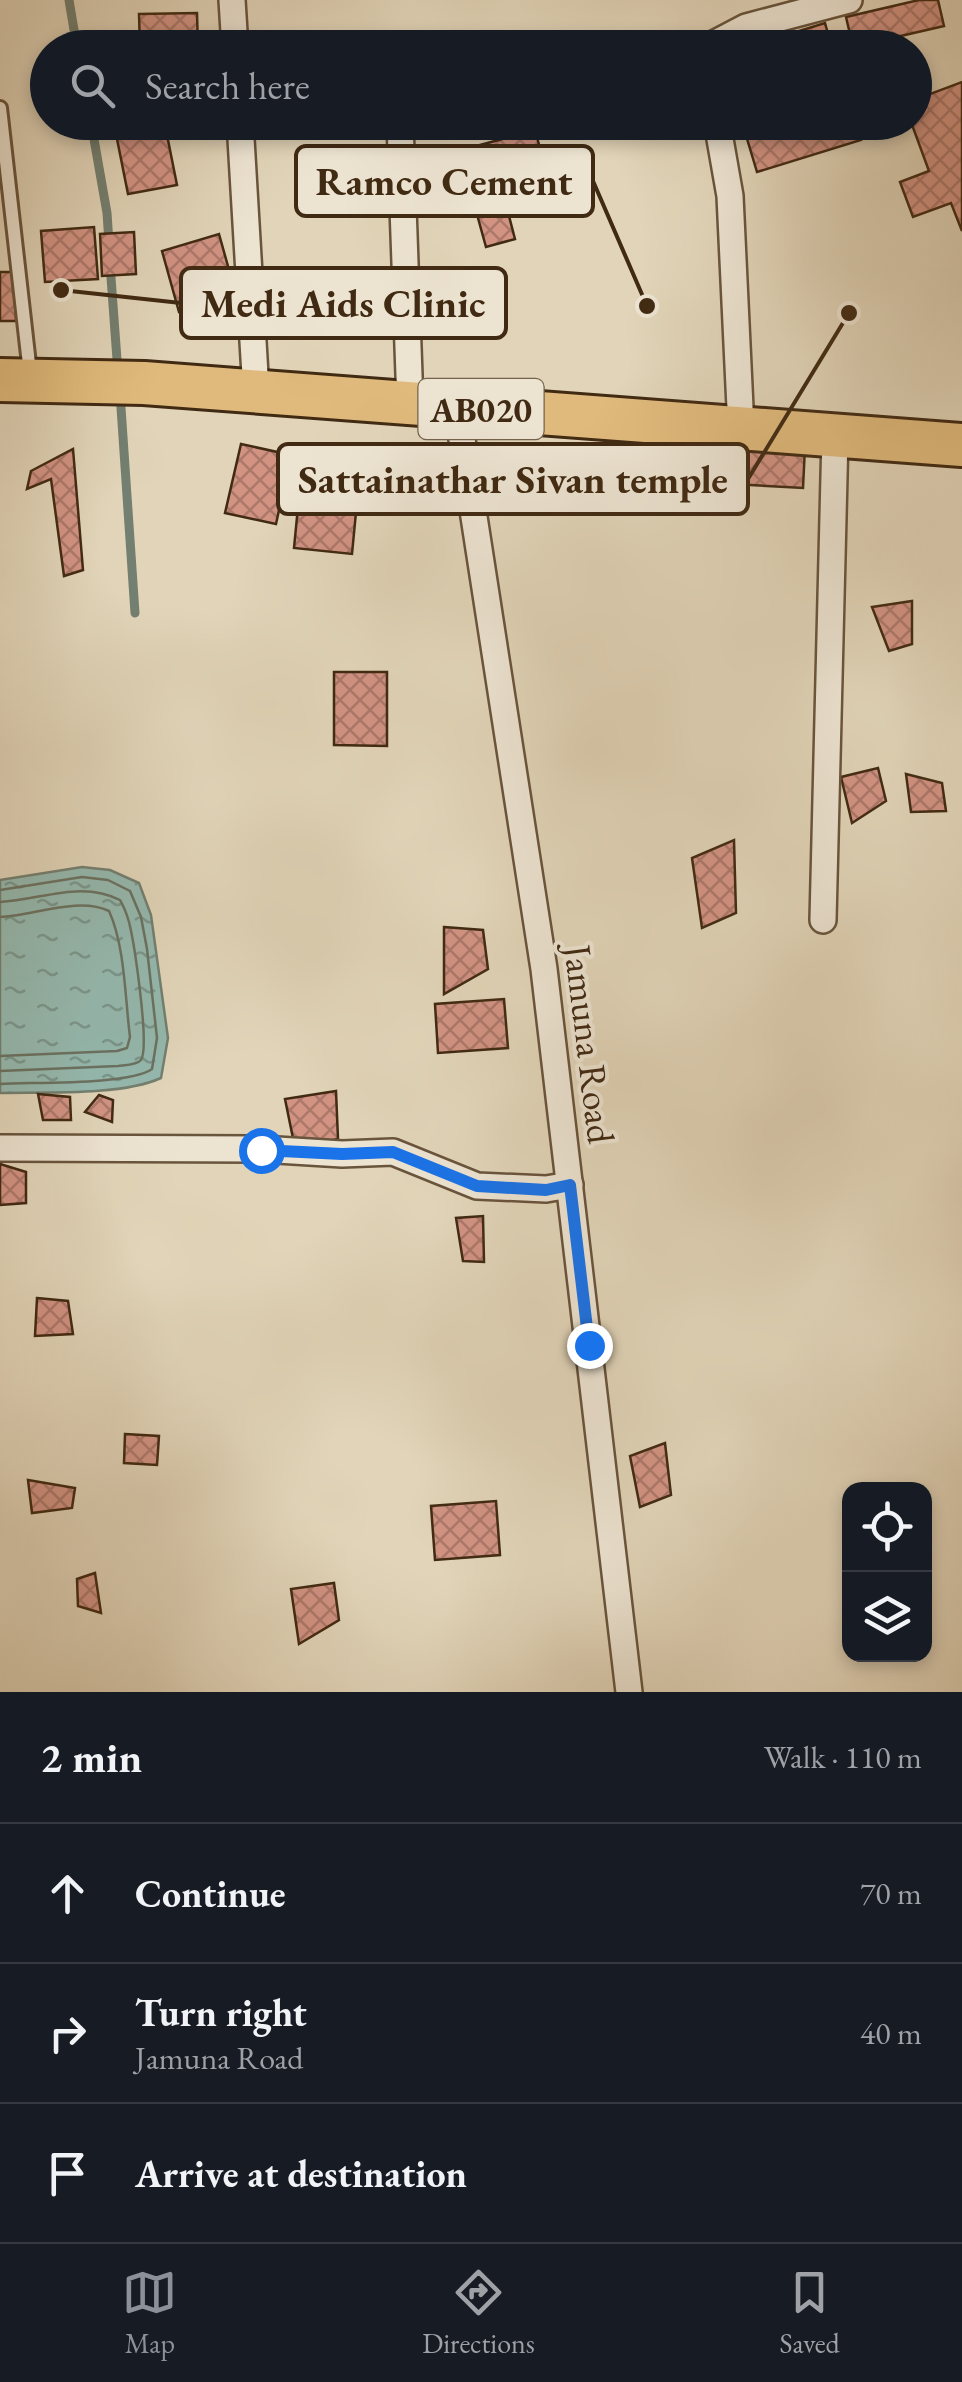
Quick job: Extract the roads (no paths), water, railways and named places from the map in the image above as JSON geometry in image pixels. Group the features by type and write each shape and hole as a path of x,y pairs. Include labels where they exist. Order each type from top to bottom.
{"main road":[{"name":"AB020","path":"16,380 144,383 962,446"}],"street":[{"path":"232,0 234,30"},
{"path":"740,30 849,0"},
{"path":"241,140 256,392"},
{"path":"401,140 410,404"},
{"path":"720,140 730,196 742,429"},
{"name":"Jamuna Road","path":"457,407 544,968 629,1692"},
{"path":"823,920 835,436"},
{"path":"0,1148 393,1152 477,1186 546,1190 570,1185"}],"lane":[{"path":"0,108 16,380"}],"water":[{"path":"82,867 110,870 139,883 151,915 168,1038 161,1078 104,1090 0,1093 0,880"}],"waterway":[{"path":"69,0 74,30"},
{"path":"94,140 109,243"},
{"path":"110,264 118,373"},
{"path":"120,393 135,613"}],"place":[{"name":"Medi Aids Clinic","path":"61,290"},
{"name":"Ramco Cement","path":"647,306"},
{"name":"Sattainathar Sivan temple","path":"849,313"}]}
